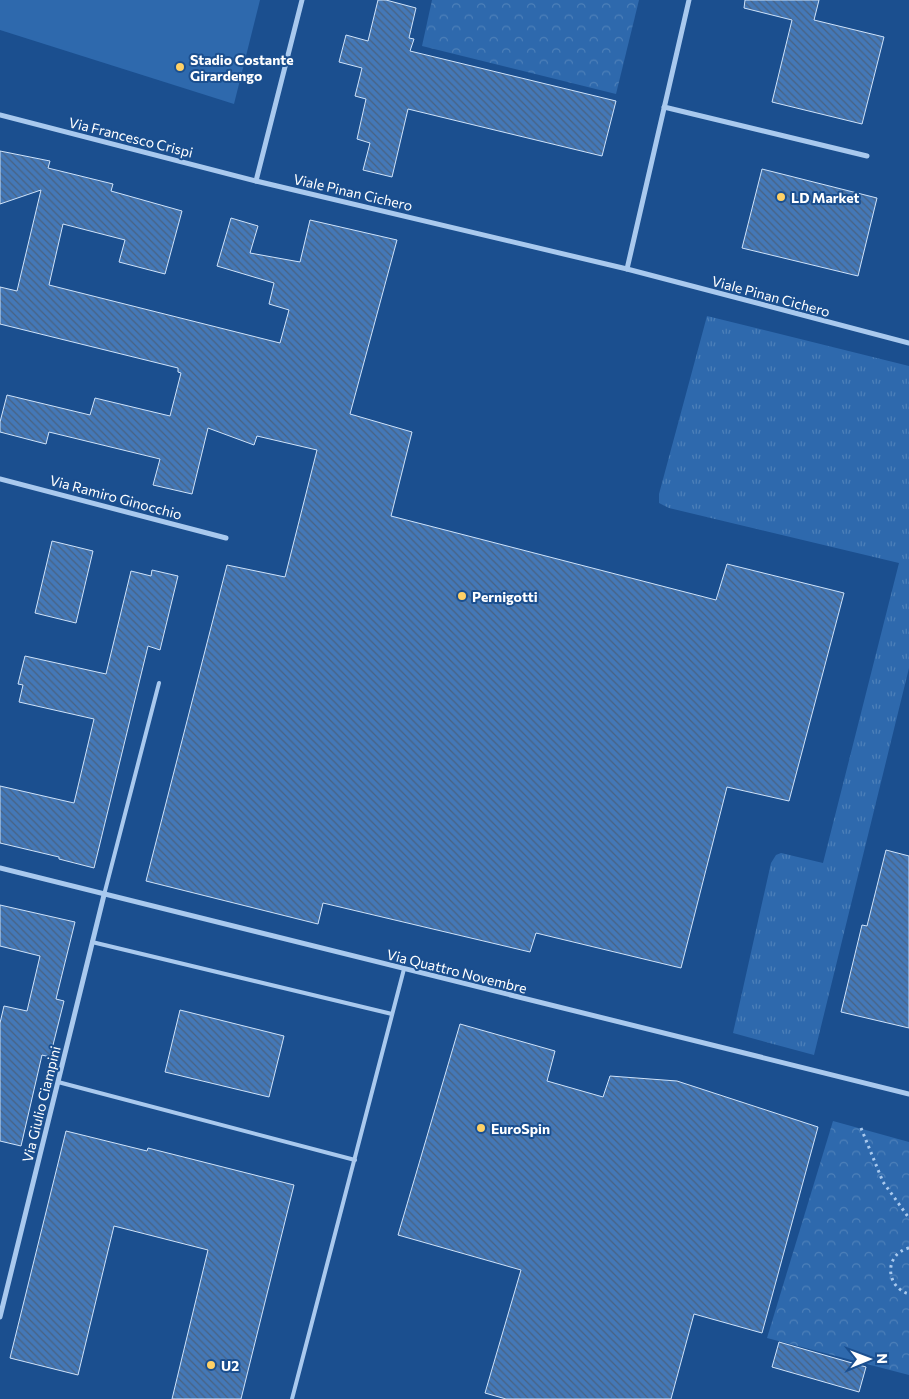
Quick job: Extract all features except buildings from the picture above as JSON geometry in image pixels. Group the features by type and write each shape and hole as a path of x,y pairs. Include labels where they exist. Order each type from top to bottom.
{"street":[{"path":"256,181 302,0"},
{"path":"627,269 689,0"},
{"path":"664,107 867,156"},
{"name":"Via Francesco Crispi","path":"0,115 256,181"},
{"name":"Viale Pinan Cichero","path":"256,181 627,269 909,343"},
{"name":"Via Ramiro Ginocchio","path":"0,479 226,538"},
{"name":"Via Quattro Novembre","path":"0,868 909,1094"},
{"name":"Via Giulio Ciampini","path":"0,1318 104,895"}],"lane":[{"path":"104,895 159,683"},
{"path":"92,942 392,1014"},
{"path":"292,1399 404,969"},
{"path":"58,1082 355,1160"}],"path":[{"path":"861,1128 883,1182 909,1218"},
{"path":"909,1248 899,1252 894,1258 890,1273 892,1281 897,1288 909,1294"}],"green space":[{"name":"Stadio Costante Girardengo","path":"0,0 260,0 234,104 0,30"},
{"path":"432,0 639,0 616,94 422,46"},
{"path":"707,316 909,366 909,668 814,1055 733,1033 771,863 776,855 781,853 823,863 899,563 669,508 659,503 659,494"},
{"path":"833,1121 909,1142 909,1375 767,1338"}],"place":[{"name":"Stadio Costante Girardengo","path":"180,67"},
{"name":"LD Market","path":"781,197"},
{"name":"Pernigotti","path":"462,596"},
{"name":"EuroSpin","path":"481,1128"},
{"name":"U2","path":"211,1365"}]}
